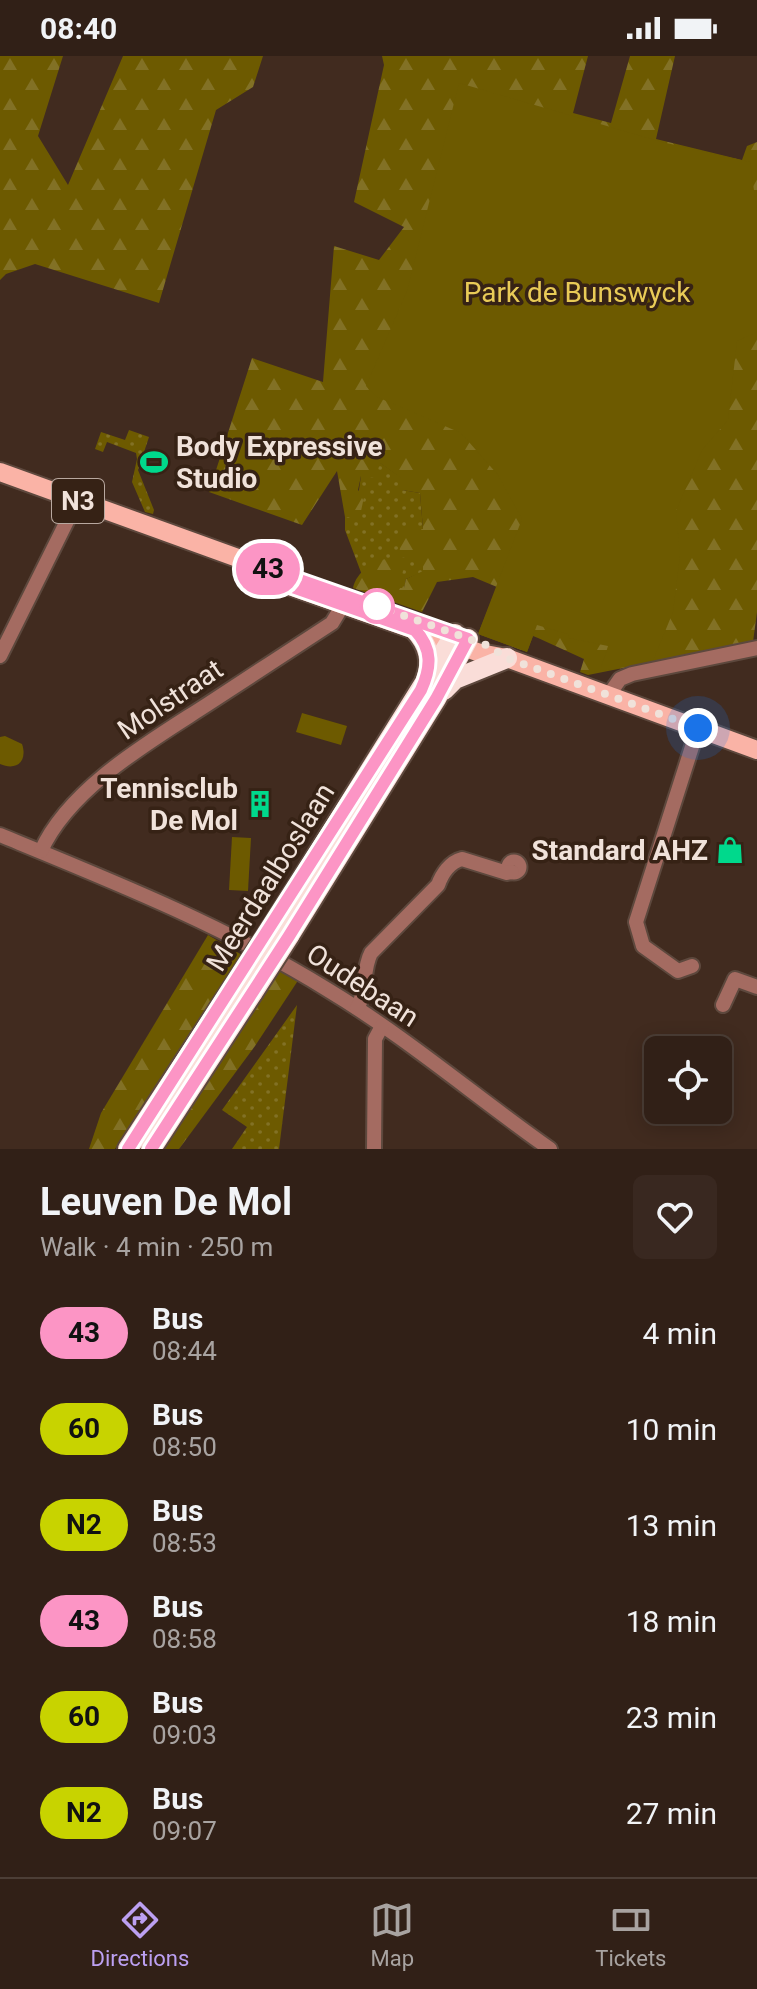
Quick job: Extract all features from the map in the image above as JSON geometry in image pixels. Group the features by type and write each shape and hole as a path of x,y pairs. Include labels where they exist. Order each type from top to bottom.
{"highway":[{"path":"415,630 425,643 430,667 429,694"},
{"name":"Meerdaalboslaan","path":"128,1149 244,988 460,641"},
{"path":"429,694 455,679 507,658"},
{"name":"Meerdaalboslaan","path":"151,1149 244,988"}],"main road":[{"name":"N3","path":"0,472 757,750"},
{"name":"N3","path":"248,562 287,585 415,630 460,641"}],"street":[{"path":"1,652 77,501"},
{"name":"Molstraat","path":"41,851 55,824 98,781 149,742 332,623 343,605"},
{"path":"608,696 620,679 632,674 757,648"},
{"path":"692,966 678,971 643,946 636,922 698,728"},
{"name":"Oudebaan","path":"0,835 219,928 357,1008 550,1149"},
{"path":"357,1008 361,1002 365,966 371,953 438,885 441,875 456,861 462,859 512,872"},
{"path":"723,1005 735,979 757,987"},
{"path":"374,1149 375,1039 382,1026"}],"green space":[{"path":"0,56 63,56 38,136 68,185 123,56 263,56 253,87 216,110 159,303 35,264 6,274 0,280"},
{"name":"Park de Bunswyck","path":"382,56 588,56 573,113 611,123 630,56 675,56 656,139 742,160 747,146 757,142 757,612 753,642 588,675 580,672 584,659 533,636 527,652 478,634 497,587 473,577 437,582 422,612 353,588 364,570 383,560 397,559 403,571 397,588 404,588 406,579 423,571 423,564 399,556 402,530 423,529 420,493 402,490 401,478 380,463 375,478 361,476 358,490 364,497 361,511 356,517 345,517 337,471 302,525 209,492 252,358 323,382 334,246 379,260 404,227 354,202 384,65"},
{"name":"Park de Bunswyck","path":"459,83 662,142 750,162 757,212 757,332 737,341 728,420 702,450 676,511 680,556 673,612 652,663 600,671 608,646 569,638 568,634 537,625 527,652 478,634 522,519 498,475 461,433 377,397 366,386 407,291"},
{"path":"129,430 149,437 138,470 153,514 145,512 132,482 136,453 107,442 103,452 95,449 101,432 125,440"},
{"path":"379,462 402,478 402,490 420,493 423,572 406,579 404,589 396,588 398,581 368,567 362,575 345,530 345,517 355,517 361,476"},
{"path":"302,713 347,726 341,745 296,732"},
{"path":"5,736 22,744 22,760 16,765 0,764 0,737"},
{"path":"232,837 251,838 248,891 229,890"},
{"path":"208,935 242,955 115,1149 89,1149 101,1113"},
{"path":"278,968 299,979 255,1046 179,1149 161,1149"},
{"path":"297,1005 279,1149 232,1149 247,1127 222,1110"}],"bus line":[{"name":"43","path":"128,1149 421,690 430,667 425,643 415,630 287,585 248,562 468,639 436,699 289,936 151,1149"}],"place":[{"name":"Body Expressive Studio","path":"154,462"},
{"name":"Tennisclub De Mol","path":"260,804"},
{"name":"Standard AHZ","path":"730,850"}],"route":[{"path":"377,606 489,646 507,658 698,728"}]}
